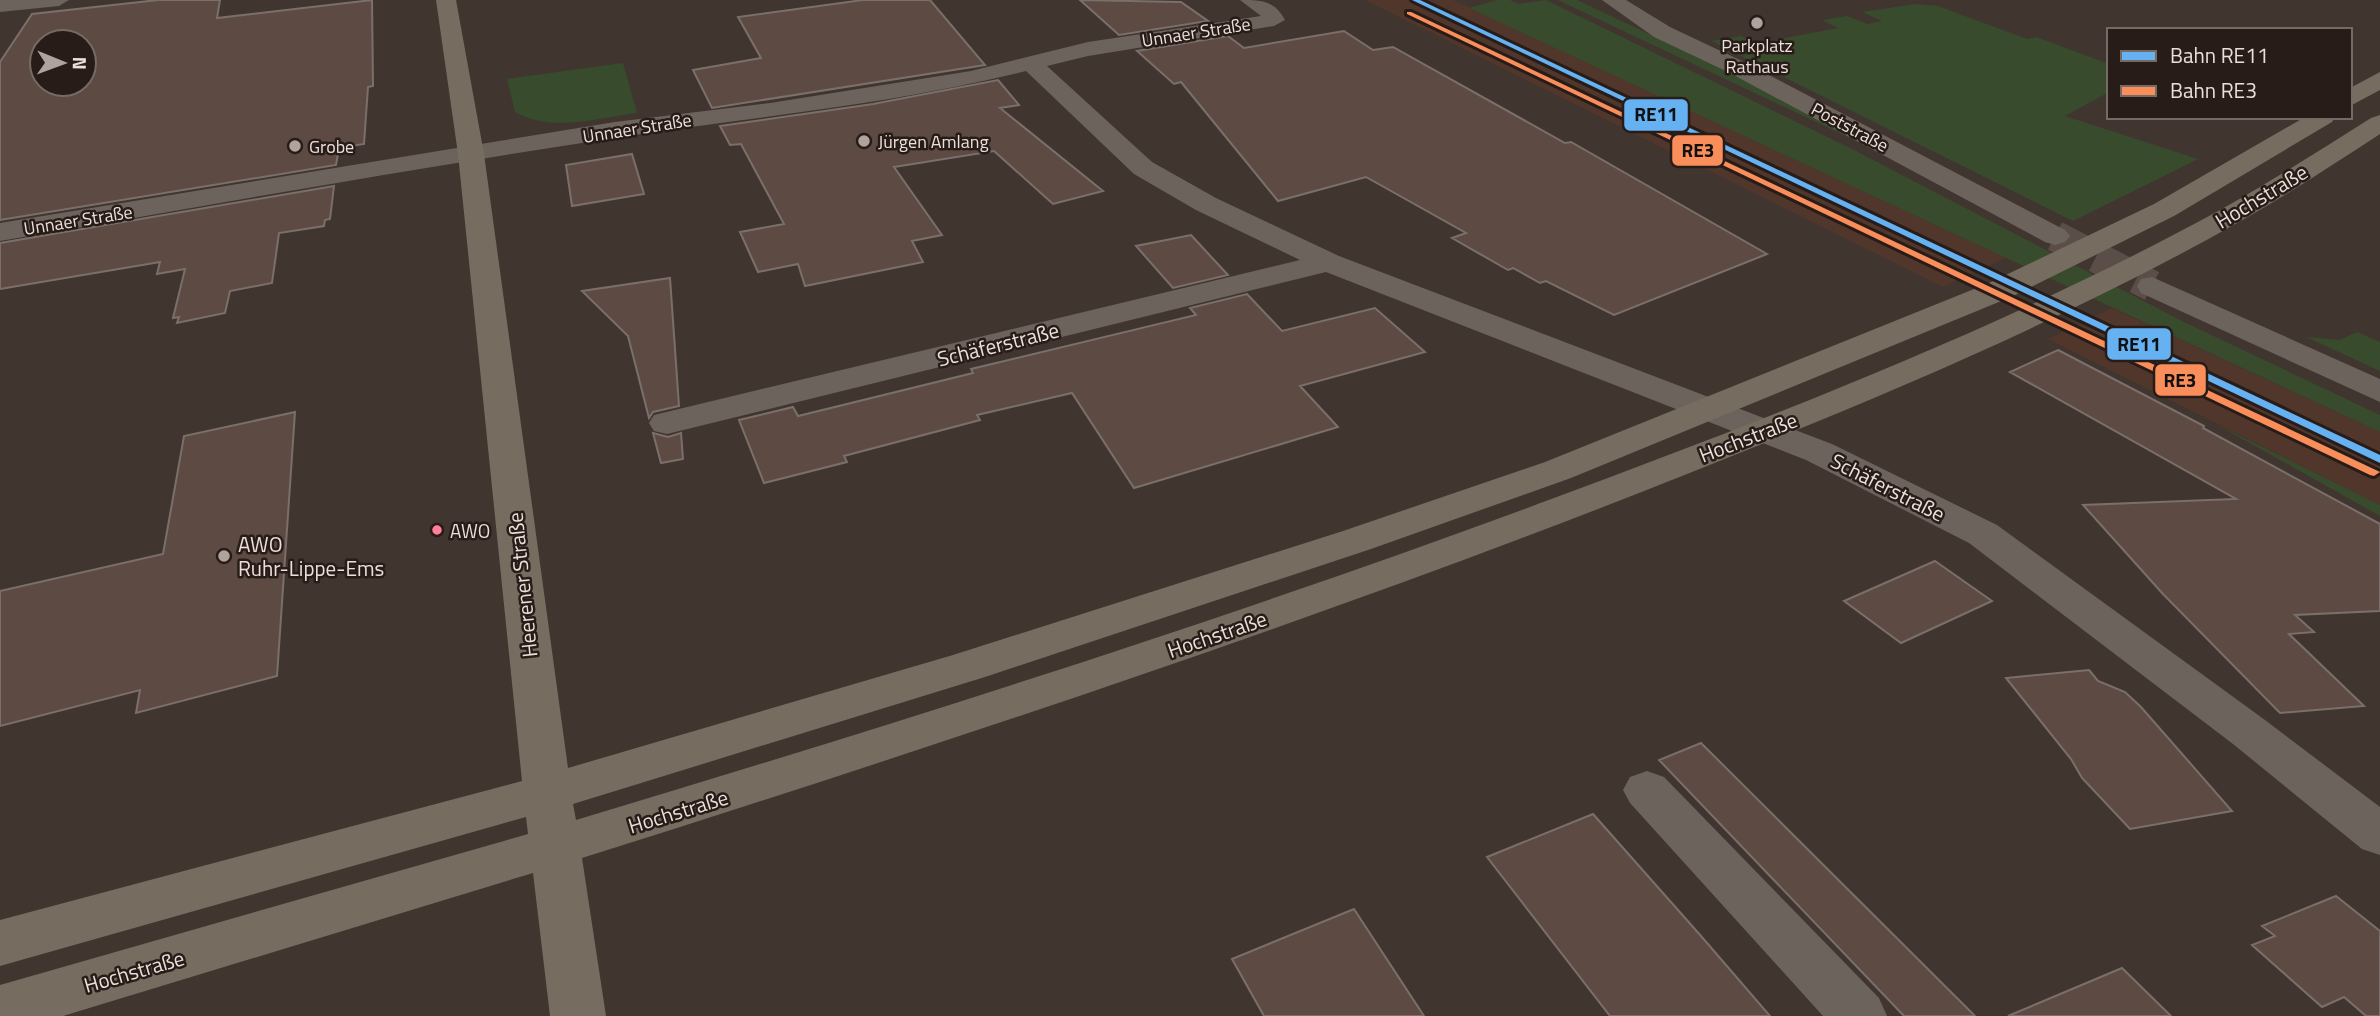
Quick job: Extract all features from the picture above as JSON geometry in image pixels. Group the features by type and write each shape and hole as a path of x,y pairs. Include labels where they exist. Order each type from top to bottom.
{"main road":[{"name":"Heerener Straße","path":"446,0 471,154 533,686 578,1016"},
{"path":"2352,99 2380,79"},
{"name":"Hochstraße","path":"0,943 662,761 969,666 1357,540 1558,470 2000,290 2164,210 2320,119"},
{"name":"Hochstraße","path":"0,1010 671,813 1005,707 1398,571 1834,404 2046,308 2210,226 2380,123"}],"street":[{"path":"0,6 59,0"},
{"name":"Unnaer Straße","path":"0,232 471,154 907,88 1088,49 1274,20 1270,12 1250,0"},
{"name":"Poststraße","path":"1603,2 2055,236"},
{"name":"Schäferstraße","path":"1030,63 1143,168 1206,204 1328,262 1819,453 1983,534 2249,732 2380,835"},
{"name":"Schäferstraße","path":"667,422 1328,262"},
{"path":"2152,286 2380,392"},
{"path":"1647,790 1858,1016"}],"shaded area":[{"path":"1365,0 1453,0 2006,258 1943,287"},
{"path":"2112,308 2380,432 2380,505 2048,339"}],"green space":[{"path":"1497,0 1510,0 1518,4 1546,0 1852,149 2184,322 2380,415 2380,432 1469,8"},
{"path":"1558,0 1577,0 1725,70 1871,148"},
{"path":"1915,4 1938,6 2027,39 2036,37 2107,63 2107,93 2065,116 2198,159 2073,221 1711,41 1741,36 1758,43 1838,28 1822,20 1847,16 1867,24 1882,21 1862,12"},
{"path":"623,63 637,113 559,123 544,122 515,112 507,79"},
{"path":"2357,332 2380,342 2380,371 2306,337 2340,340"},
{"path":"2216,424 2380,505 2380,516"}],"building":[{"path":"158,0 220,0 217,18 372,0 373,86 368,87 364,144 339,148 336,165 0,220 0,62 32,14"},
{"path":"863,0 930,0 985,65 712,108 693,70 761,58 738,17"},
{"path":"1080,0 1181,2 1208,21 1119,35"},
{"path":"1344,31 1373,50 1393,47 1565,143 1571,142 1767,254 1614,315 1546,281 1540,283 1513,268 1508,270 1452,238 1466,233 1366,177 1278,201 1181,82 1174,84 1137,51 1228,36 1244,48"},
{"path":"998,80 1019,105 1000,108 1103,191 1053,204 994,151 894,167 942,235 912,241 923,262 805,286 798,264 758,272 740,232 784,224 741,144 730,145 720,126 873,104"},
{"path":"632,154 644,194 572,206 566,165"},
{"path":"334,186 330,219 325,220 324,226 279,233 272,283 230,291 225,313 177,323 179,317 173,318 185,269 157,274 160,262 0,289 0,243"},
{"path":"1191,235 1228,275 1173,288 1136,246"},
{"path":"670,278 679,406 653,412 649,418 628,336 582,291"},
{"path":"1247,294 1282,331 1375,308 1425,352 1300,386 1338,427 1134,488 1072,393 977,415 980,420 844,456 847,462 764,483 739,420 793,407 798,416 973,373 971,369 1196,315 1190,308"},
{"path":"2058,350 2204,426 2203,428 2380,524 2380,611 2295,615 2314,632 2289,634 2364,706 2280,713 2163,594 2083,505 2236,499 2010,372"},
{"name":"AWO Ruhr-Lippe-Ems","path":"295,412 277,676 136,713 140,690 0,726 0,591 163,554 184,436"},
{"path":"653,433 668,437 681,433 683,459 661,463"},
{"path":"1935,561 1992,601 1901,643 1844,601"},
{"path":"2089,670 2098,681 2125,692 2141,707 2232,811 2130,829 2082,778 2071,759 2006,678"},
{"path":"1701,743 1975,1016 1904,1016 1659,760"},
{"path":"1593,814 1770,1016 1610,1016 1487,857"},
{"path":"2336,896 2380,931 2380,1016 2366,1016 2344,997 2322,1007 2252,945 2275,936 2262,926"},
{"path":"1354,909 1424,1016 1264,1016 1232,959"},
{"path":"2122,968 2171,1016 2008,1016"}],"tunnel":[{"path":"2055,236 2152,286"}],"rail line":[{"name":"RE11","path":"1415,0 2380,459"},
{"name":"RE3","path":"1409,13 2374,472"}],"place":[{"name":"Parkplatz Rathaus","path":"1757,23"},
{"name":"Jürgen Amlang","path":"864,141"},
{"name":"Grobe","path":"295,146"},
{"name":"AWO","path":"437,530"},
{"name":"AWO Ruhr-Lippe-Ems","path":"224,556"}]}
